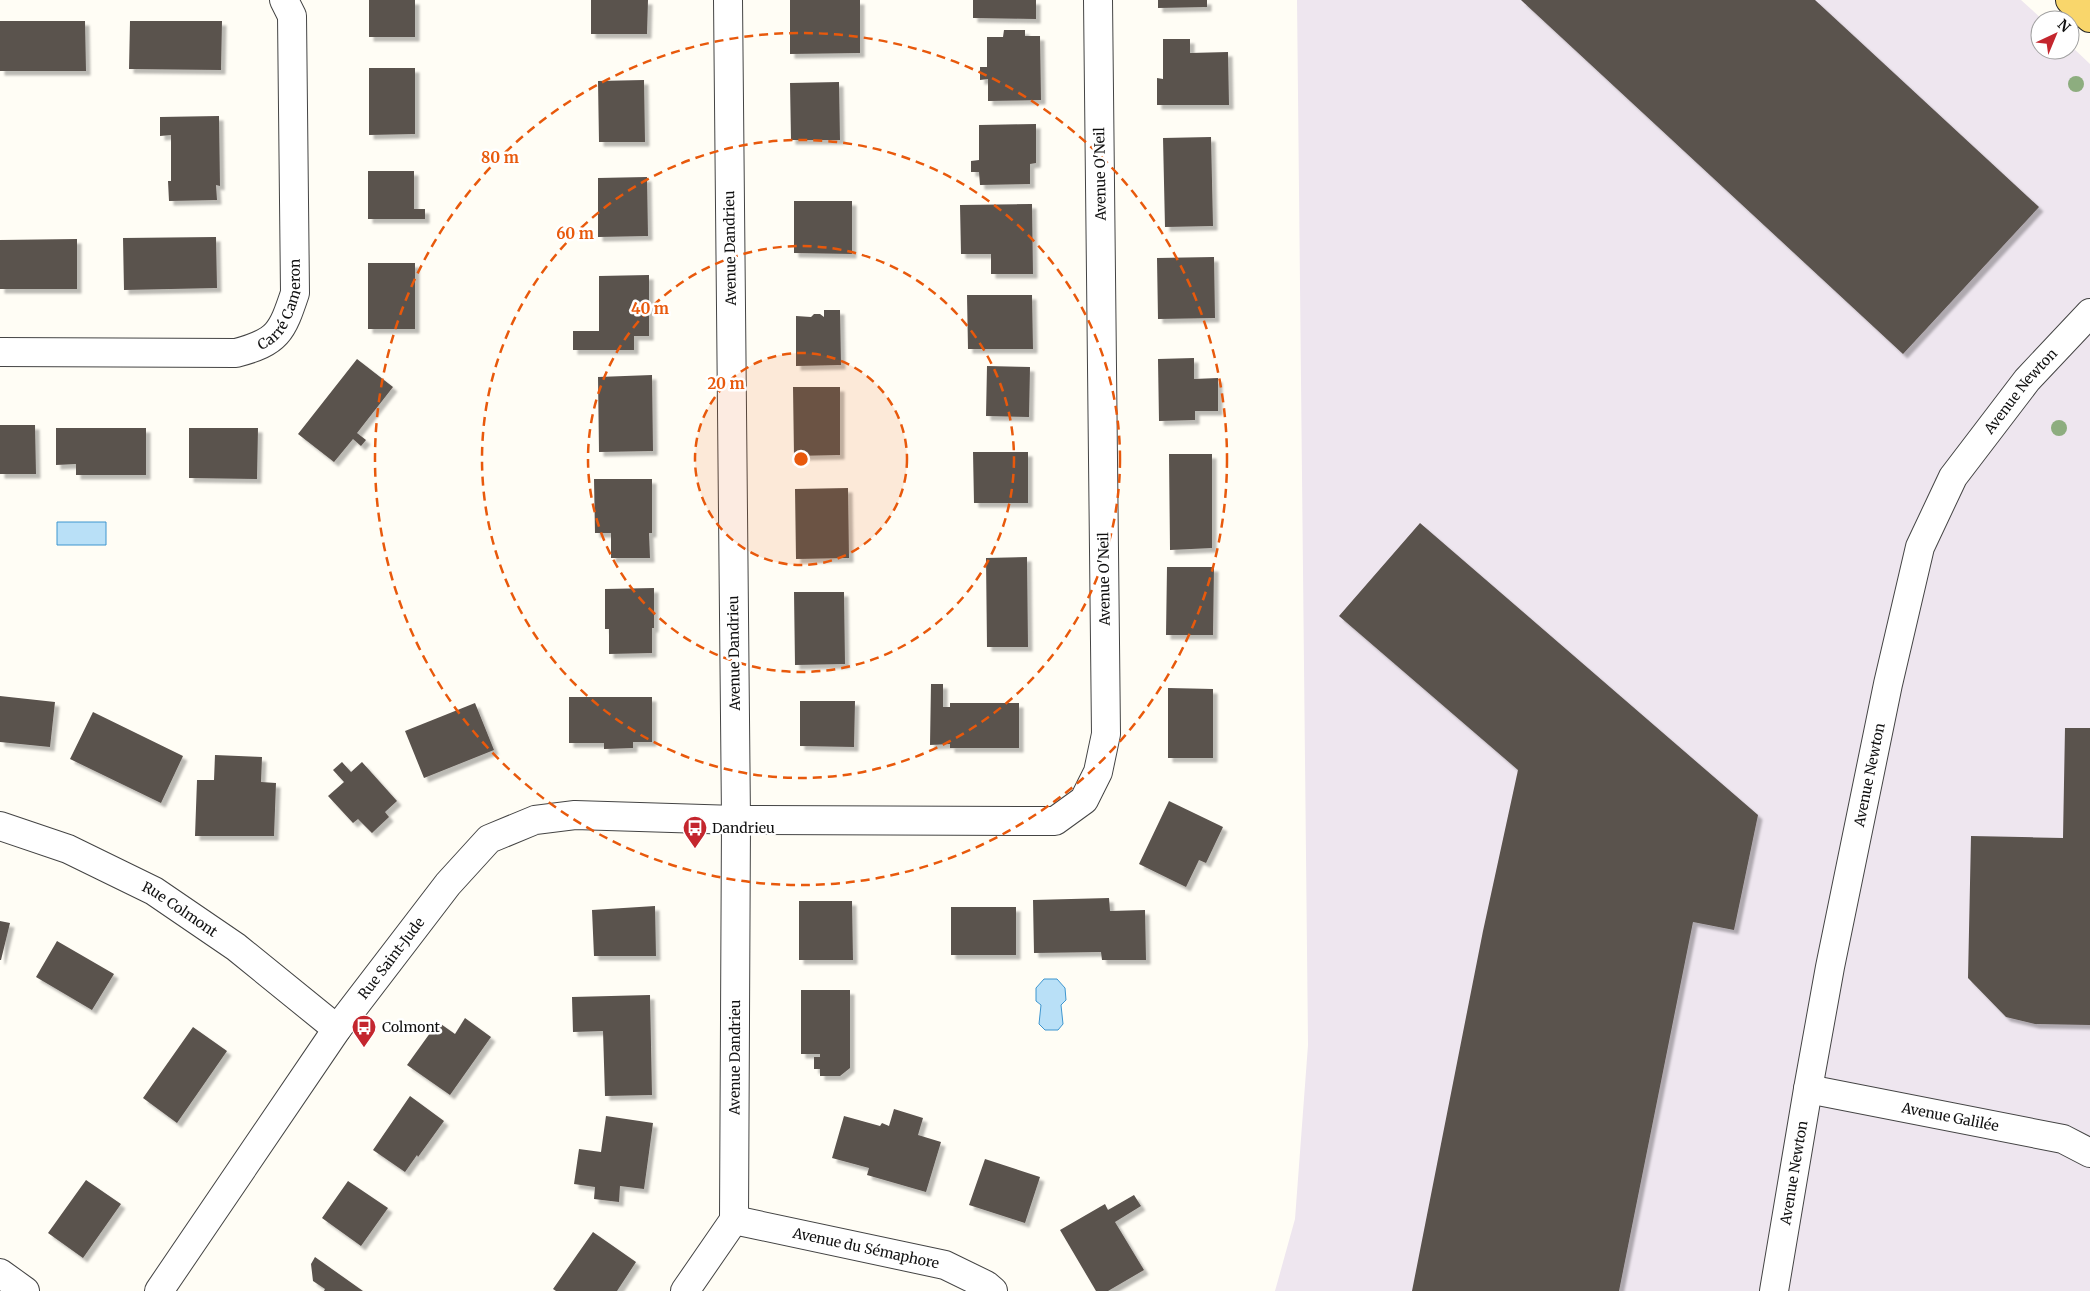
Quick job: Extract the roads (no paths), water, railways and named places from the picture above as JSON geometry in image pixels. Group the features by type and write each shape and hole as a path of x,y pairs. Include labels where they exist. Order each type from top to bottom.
{"main road":[{"path":"2070,0 2090,18"}],"street":[{"name":"Carré Cameron","path":"0,352 236,353 260,347 278,332 286,319 295,293 292,16 284,0"},
{"name":"Avenue Dandrieu","path":"728,0 736,820 734,1220"},
{"name":"Avenue O'Neil","path":"736,820 1055,821 1084,800 1098,772 1106,734 1098,0"},
{"name":"Avenue Newton","path":"1774,1291 1808,1090 1888,684 1920,547 1953,477 2027,380 2090,313"},
{"name":"Rue Saint-Jude","path":"159,1291 337,1030 448,884 489,839 535,820 575,815 736,820"},
{"name":"Rue Colmont","path":"0,826 68,849 154,891 236,947 337,1030"},
{"name":"Avenue Galilée","path":"1808,1090 2063,1139 2090,1153"},
{"path":"685,1291 734,1220"},
{"name":"Avenue du Sémaphore","path":"734,1220 945,1265 986,1285 993,1291"},
{"path":"0,1273 25,1291"}],"water":[{"path":"57,522 106,522 106,545 57,545"},
{"path":"1044,979 1057,979 1065,988 1066,1000 1061,1005 1063,1024 1058,1030 1045,1030 1039,1024 1041,1005 1036,1001 1036,988"}],"place":[{"name":"Dandrieu","path":"695,849"},
{"name":"Colmont","path":"364,1048"}]}
